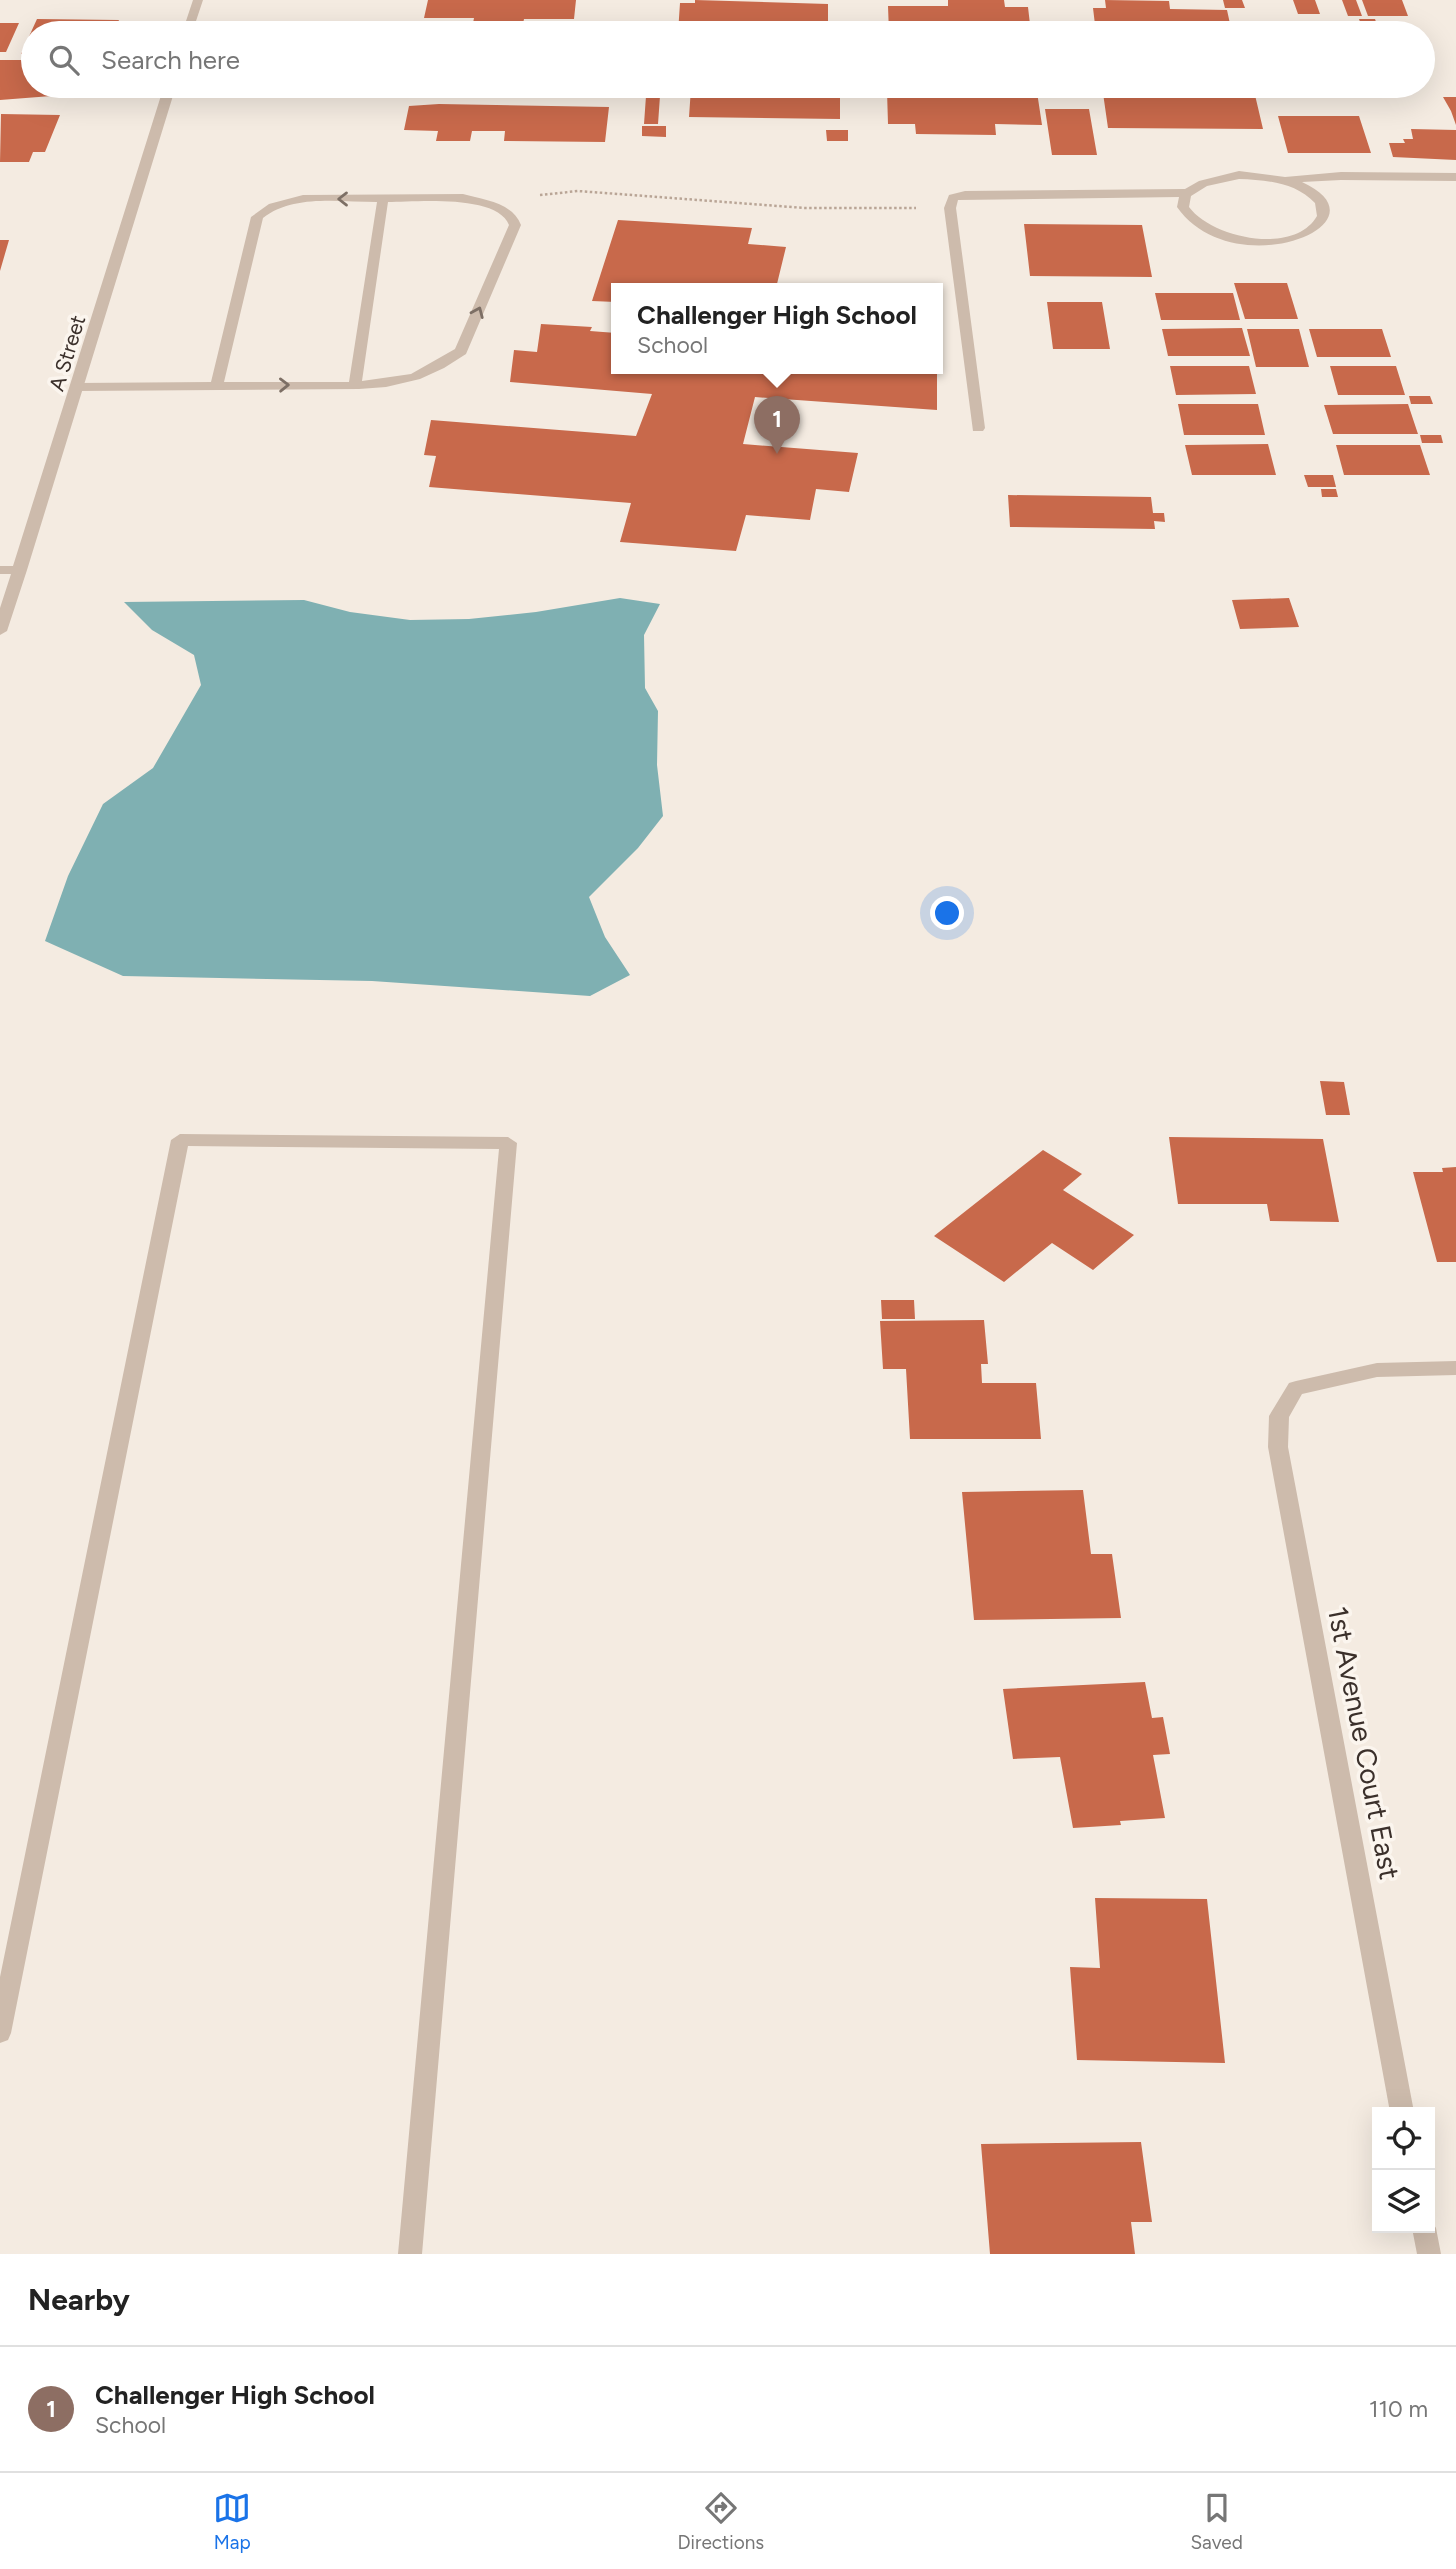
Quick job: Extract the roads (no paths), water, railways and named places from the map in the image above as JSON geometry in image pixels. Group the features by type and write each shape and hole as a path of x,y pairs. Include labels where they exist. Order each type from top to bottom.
{"street":[{"path":"191,21 198,0"},
{"name":"A Street","path":"0,631 166,98"},
{"path":"1285,180 1310,192 1324,207 1324,217 1318,227 1304,235 1285,240 1240,241 1216,235 1185,216 1181,204 1186,193 1198,184 1239,175 1285,180 1342,176 1456,177"},
{"path":"978,428 950,208 953,198 965,195 1186,193"},
{"path":"77,387 216,386 355,384 398,382 421,375 447,362 461,351 515,225 512,217 504,210 463,198 285,201 264,211 257,217 216,386"},
{"path":"355,384 383,199"},
{"path":"0,570 20,570"},
{"path":"0,2033 180,1140 508,1143 410,2254"},
{"name":"1st Avenue Court East","path":"1401,2107 1278,1447 1279,1416 1296,1388 1377,1370 1456,1368"},
{"path":"1425,2233 1429,2254"}],"water":[{"path":"620,598 660,604 644,635 645,688 658,711 657,765 663,816 638,848 589,897 605,937 630,975 590,996 372,981 123,976 45,941 68,876 103,804 153,768 201,685 194,655 152,630 124,602 304,600 350,612 410,620 469,619 536,612"}],"place":[{"name":"Challenger High School","path":"777,454"}]}
